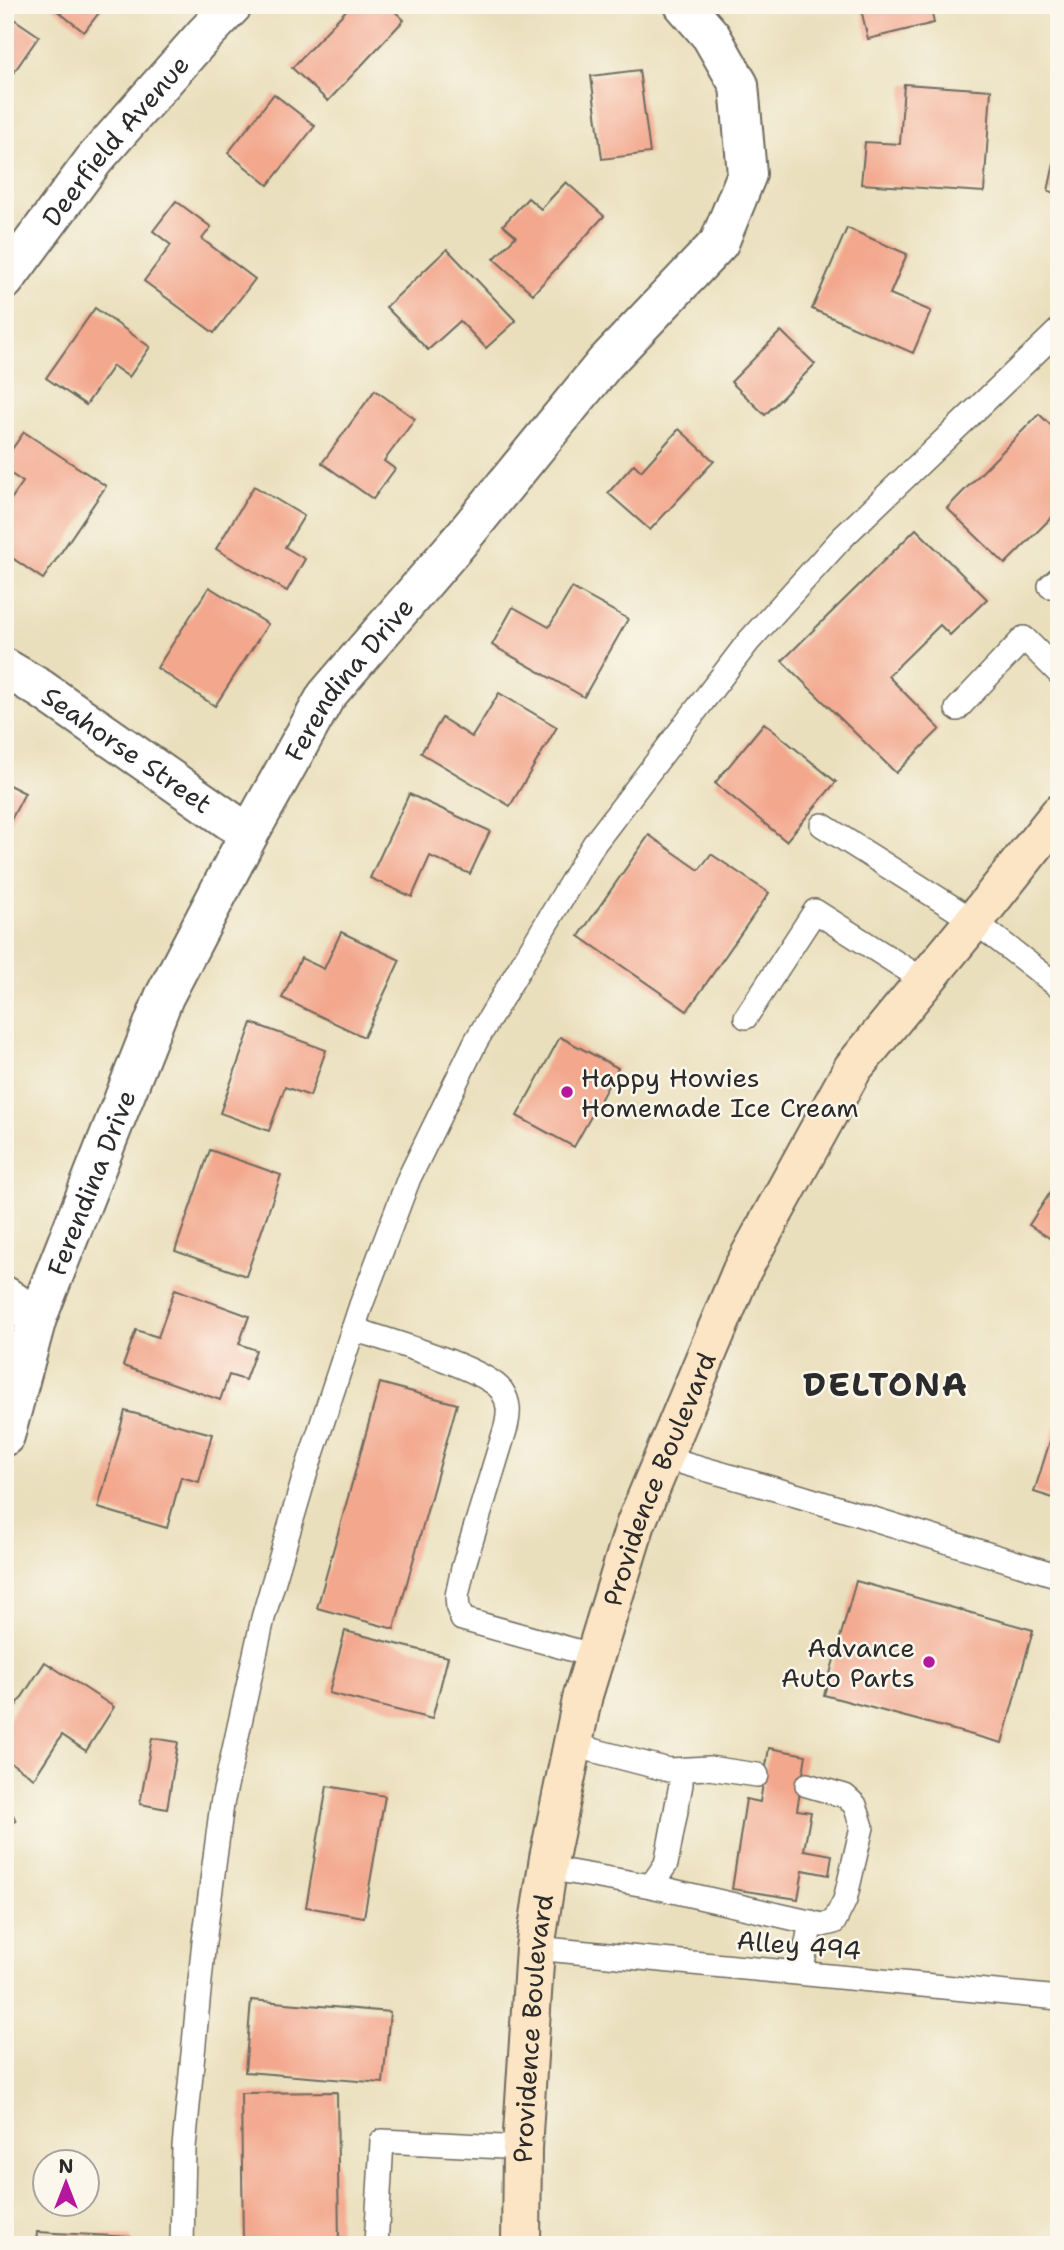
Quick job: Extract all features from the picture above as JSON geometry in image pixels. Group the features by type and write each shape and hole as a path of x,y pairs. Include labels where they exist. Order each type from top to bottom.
{"main road":[{"name":"Providence Boulevard","path":"521,2245 522,2148 535,1948 547,1868 583,1695 636,1523 742,1270 853,1068 974,921 1053,834"}],"street":[{"name":"Deerfield Avenue","path":"5,279 94,160 233,5"},
{"name":"Ferendina Drive","path":"5,1436 37,1318 163,997 326,696 462,538 605,363 719,243 747,174 739,85 711,36 684,5"},
{"name":"Seahorse Street","path":"5,668 41,689 249,834"},
{"path":"5,1296 37,1318"}],"lane":[{"path":"182,2245 184,2147 203,1950 222,1804 263,1618 305,1475 353,1329 410,1178 476,1041 594,844 748,642 825,556 1059,330"},
{"path":"957,709 1024,638 1059,673"},
{"path":"822,825 974,921 1059,987"},
{"path":"746,1017 816,911 925,981"},
{"path":"353,1329 452,1362 496,1384 508,1402 509,1416 457,1596 462,1619 595,1656"},
{"path":"663,1457 1059,1576"},
{"path":"573,1745 669,1770 709,1768 757,1775"},
{"path":"651,1885 666,1864 681,1771"},
{"path":"547,1868 651,1885 811,1923 834,1923 845,1900 862,1827 855,1805 845,1796 807,1786"},
{"path":"801,1973 811,1923"},
{"name":"Alley 494","path":"535,1948 1059,1998"},
{"path":"376,2245 382,2141 522,2148"}],"building":[{"path":"50,5 105,5 84,32"},
{"path":"351,5 388,5 404,20 328,101 292,68"},
{"path":"860,5 930,5 934,23 868,39"},
{"path":"5,13 39,36 5,85"},
{"path":"639,70 650,153 602,159 591,76"},
{"path":"904,84 991,90 984,192 861,184 865,142 900,144"},
{"path":"274,94 315,126 268,185 228,153"},
{"path":"1059,145 1059,194 1048,191"},
{"path":"566,182 604,216 533,294 494,259 516,236 503,225 528,198 541,209"},
{"path":"176,201 211,227 202,239 255,279 214,333 144,281 171,245 153,231"},
{"path":"847,228 907,254 890,294 931,311 913,353 812,309"},
{"path":"447,249 516,321 486,348 460,321 428,350 386,307"},
{"path":"95,308 150,347 129,377 113,366 86,405 46,378"},
{"path":"781,331 815,364 765,415 731,382"},
{"path":"375,390 415,419 384,461 395,469 373,499 322,463"},
{"path":"1039,414 1059,433 1059,510 1005,564 947,508"},
{"path":"679,429 714,461 650,530 608,493 634,464 641,471"},
{"path":"24,432 106,486 43,579 5,553 5,508 23,482 5,470 5,459"},
{"path":"254,486 304,516 285,547 305,559 287,591 216,549"},
{"path":"916,529 987,599 950,635 940,625 888,676 940,729 896,773 782,661"},
{"path":"209,587 268,624 215,706 157,668"},
{"path":"572,588 628,619 584,697 492,645 513,607 549,627"},
{"path":"499,693 557,727 510,806 421,753 442,718 472,737"},
{"path":"764,723 836,782 786,841 715,783"},
{"path":"5,783 25,793 5,831"},
{"path":"409,794 490,831 470,874 430,856 412,897 370,878"},
{"path":"649,835 699,870 711,854 769,893 687,1011 579,936"},
{"path":"341,932 400,960 364,1037 282,998 301,958 324,969"},
{"path":"252,1023 326,1050 310,1096 285,1087 269,1131 220,1113"},
{"name":"Happy Howies Homemade Ice Cream","path":"560,1037 618,1068 574,1147 517,1116"},
{"path":"210,1150 281,1175 246,1276 175,1251"},
{"path":"1059,1179 1059,1244 1029,1225"},
{"path":"175,1289 249,1316 239,1344 256,1350 245,1380 229,1375 220,1400 123,1366 136,1330 158,1337"},
{"path":"380,1383 457,1404 394,1629 317,1608"},
{"path":"125,1411 212,1434 199,1482 181,1477 167,1528 98,1508"},
{"path":"1055,1425 1059,1426 1059,1500 1034,1492"},
{"name":"Advance Auto Parts","path":"856,1581 1033,1630 1002,1743 824,1695"},
{"path":"345,1631 448,1657 432,1719 329,1693"},
{"path":"45,1662 114,1707 86,1751 62,1735 34,1778 5,1759 5,1723"},
{"path":"152,1738 178,1742 167,1809 140,1804"},
{"path":"769,1748 806,1755 797,1810 811,1812 804,1850 832,1855 829,1875 803,1870 798,1899 732,1889 746,1799 760,1802"},
{"path":"327,1786 385,1796 364,1917 306,1907"},
{"path":"5,1799 16,1821 5,1827"},
{"path":"251,2000 390,2012 383,2083 245,2072"},
{"path":"337,2092 339,2245 243,2245 241,2093"},
{"path":"37,2232 131,2237 131,2245 36,2245"}],"place":[{"name":"Happy Howies Homemade Ice Cream","path":"567,1092"},
{"name":"Advance Auto Parts","path":"929,1662"}],"district":[{"name":"DELTONA","path":"886,1384"}]}
